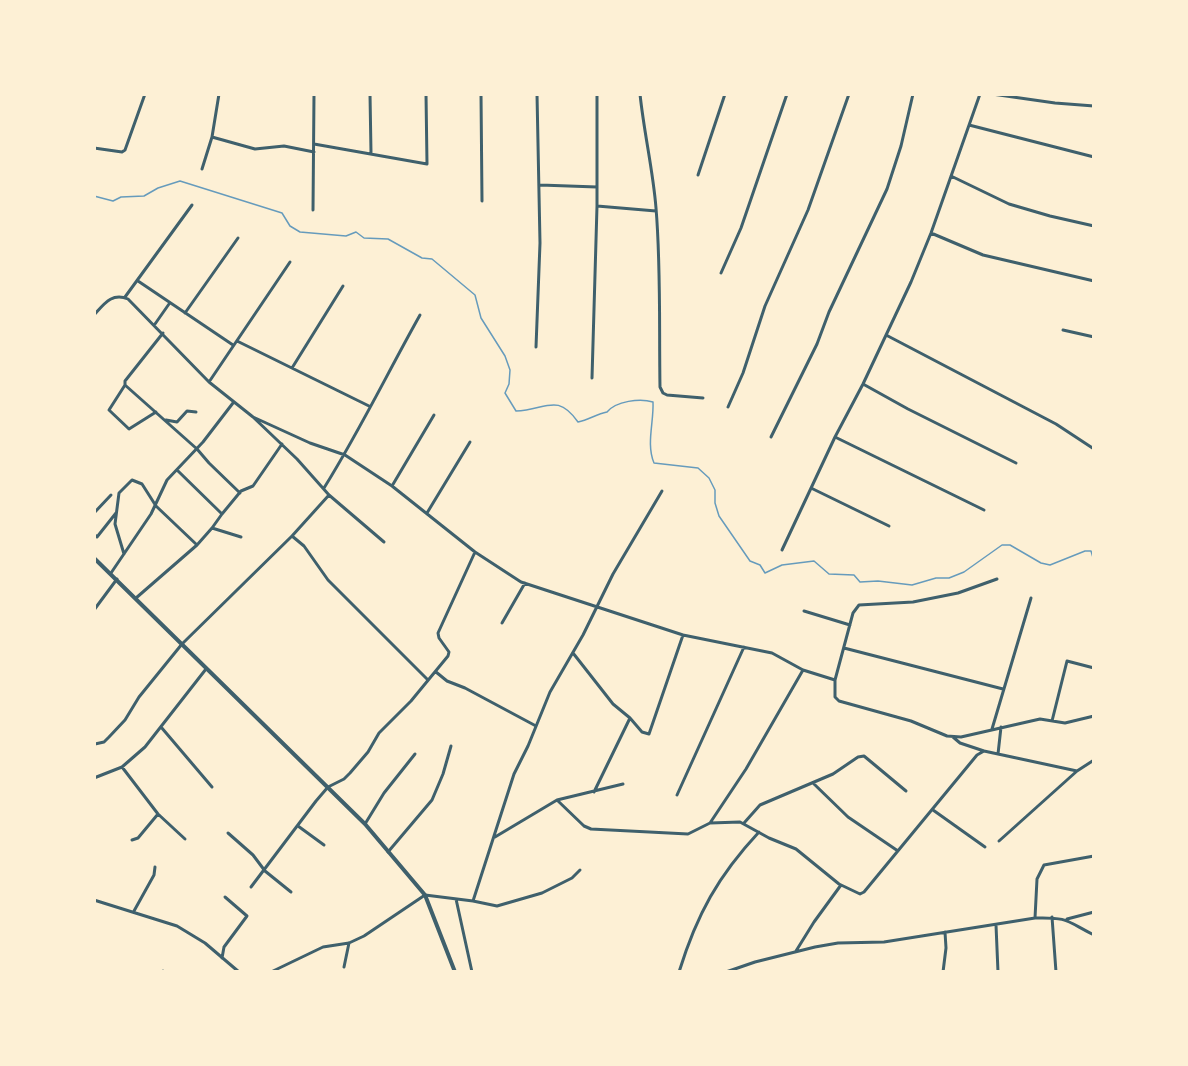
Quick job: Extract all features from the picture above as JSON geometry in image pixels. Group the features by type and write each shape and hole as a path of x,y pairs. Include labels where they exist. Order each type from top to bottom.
{"street":[{"path":"94,148 122,152 128,147 145,94"},
{"path":"202,169 212,137 219,94"},
{"path":"313,210 314,94"},
{"path":"370,94 370,153"},
{"path":"314,144 427,164 426,94"},
{"path":"481,94 482,201"},
{"path":"536,347 540,287 537,94"},
{"path":"592,378 597,206 597,94"},
{"path":"640,94 650,153 656,211 660,387 667,395 703,398"},
{"path":"698,175 718,121 725,94"},
{"path":"721,273 741,228 787,94"},
{"path":"728,407 743,373 765,306 808,210 849,94"},
{"path":"771,437 817,344 829,312 887,189 901,146 913,94"},
{"path":"782,550 911,282 931,233 980,94"},
{"path":"992,94 1094,106"},
{"path":"969,125 1094,157"},
{"path":"212,137 255,149 284,146 314,152"},
{"path":"951,176 1009,204 1094,226"},
{"path":"540,185 597,187"},
{"path":"94,315 108,299 125,297 192,205"},
{"path":"597,206 656,211"},
{"path":"931,233 983,255 1094,281"},
{"path":"185,313 238,238"},
{"path":"209,382 290,262"},
{"path":"138,281 234,345"},
{"path":"292,368 343,286"},
{"path":"125,297 155,324 209,382 253,417 282,444 328,495 384,542"},
{"path":"155,324 169,303"},
{"path":"324,488 345,455 369,406 420,315"},
{"path":"1063,330 1094,337"},
{"path":"156,412 129,429 109,410 125,385 125,381 163,333"},
{"path":"886,334 1056,424 1094,449"},
{"path":"237,341 369,406"},
{"path":"863,384 1016,463"},
{"path":"125,385 197,449 240,493"},
{"path":"111,573 156,506 167,480 197,449 233,403"},
{"path":"164,420 177,422 187,411 196,412"},
{"path":"392,486 434,415"},
{"path":"253,417 310,443 345,455 392,486 475,552 525,583 683,635 772,653 803,670 835,680"},
{"path":"835,437 984,510"},
{"path":"427,513 470,442"},
{"path":"136,598 197,545 240,493 253,486 282,444"},
{"path":"177,471 222,514"},
{"path":"124,554 115,524 116,512 119,493 132,480 142,484 156,506 197,545"},
{"path":"811,488 889,526"},
{"path":"473,901 514,774 550,692 573,653 613,574 662,491"},
{"path":"94,513 111,495"},
{"path":"96,744 104,742 125,720 140,697 182,644 292,536 328,495"},
{"path":"94,534 97,537 116,512"},
{"path":"212,528 242,537"},
{"path":"292,536 304,546 328,580 428,680"},
{"path":"251,887 328,787 350,772 368,752 379,733 411,701 449,654 438,633 475,552"},
{"path":"94,558 328,787 393,855 425,895 455,972"},
{"path":"94,610 117,579"},
{"path":"996,579 958,593 913,602 859,605 853,613 835,680 835,697 839,701 917,723 953,737 960,743 984,751 1077,771"},
{"path":"502,623 525,583"},
{"path":"992,729 1031,598"},
{"path":"804,611 850,625"},
{"path":"573,653 607,697 642,732 649,734 683,635"},
{"path":"677,795 744,647"},
{"path":"844,648 1003,689"},
{"path":"1052,721 1067,661 1094,668"},
{"path":"94,778 122,767 146,747 206,669"},
{"path":"710,823 746,769 803,670"},
{"path":"436,672 447,681 465,688 536,726"},
{"path":"953,737 1040,719 1065,723 1094,716"},
{"path":"594,792 630,718"},
{"path":"160,727 212,787"},
{"path":"998,754 1001,727"},
{"path":"388,852 432,800 451,746"},
{"path":"556,800 584,826 591,829 688,834 710,823 744,824 796,849 841,885 862,894 977,755 984,751"},
{"path":"365,824 384,794 415,754"},
{"path":"744,824 760,805 833,774 858,757 864,756 906,790"},
{"path":"999,842 1077,771 1094,760"},
{"path":"122,767 158,814 185,839"},
{"path":"813,782 848,817 898,851"},
{"path":"494,837 556,800 623,784"},
{"path":"933,810 985,847"},
{"path":"132,840 138,838 158,814"},
{"path":"298,826 324,845"},
{"path":"228,832 254,855 265,871 291,892"},
{"path":"679,972 699,918 711,894 721,877 759,832"},
{"path":"1035,918 1037,879 1044,865 1094,856"},
{"path":"134,911 154,875 154,867"},
{"path":"271,972 323,947 349,943 371,932 425,895 497,906 542,893 572,878 580,870"},
{"path":"796,951 841,885"},
{"path":"222,958 224,947 248,916 225,897"},
{"path":"456,899 472,972"},
{"path":"94,900 177,926 205,943 239,972"},
{"path":"1066,919 1094,912"},
{"path":"1052,917 1056,972"},
{"path":"726,972 796,951 838,944 885,942 1035,918 1066,919 1094,935"},
{"path":"996,925 998,972"},
{"path":"943,972 945,932"},
{"path":"344,967 349,943"}],"waterway":[{"path":"94,196 113,201 121,197 144,196 158,188 180,181 282,213 290,226 300,232 346,236 356,232 364,238 388,239 422,258 432,259 475,295 481,318 505,356 510,370 509,384 505,393 516,411 557,405 564,407 578,422 607,412 622,403 653,402 650,441 654,463 698,468 709,478 715,490 715,503 719,516 750,561 760,565 765,573 782,565 814,561 829,574 854,575 860,582 878,581 912,585 936,578 949,578 964,572 1002,545 1010,545 1041,563 1050,565 1085,551 1091,551 1094,561"}]}
